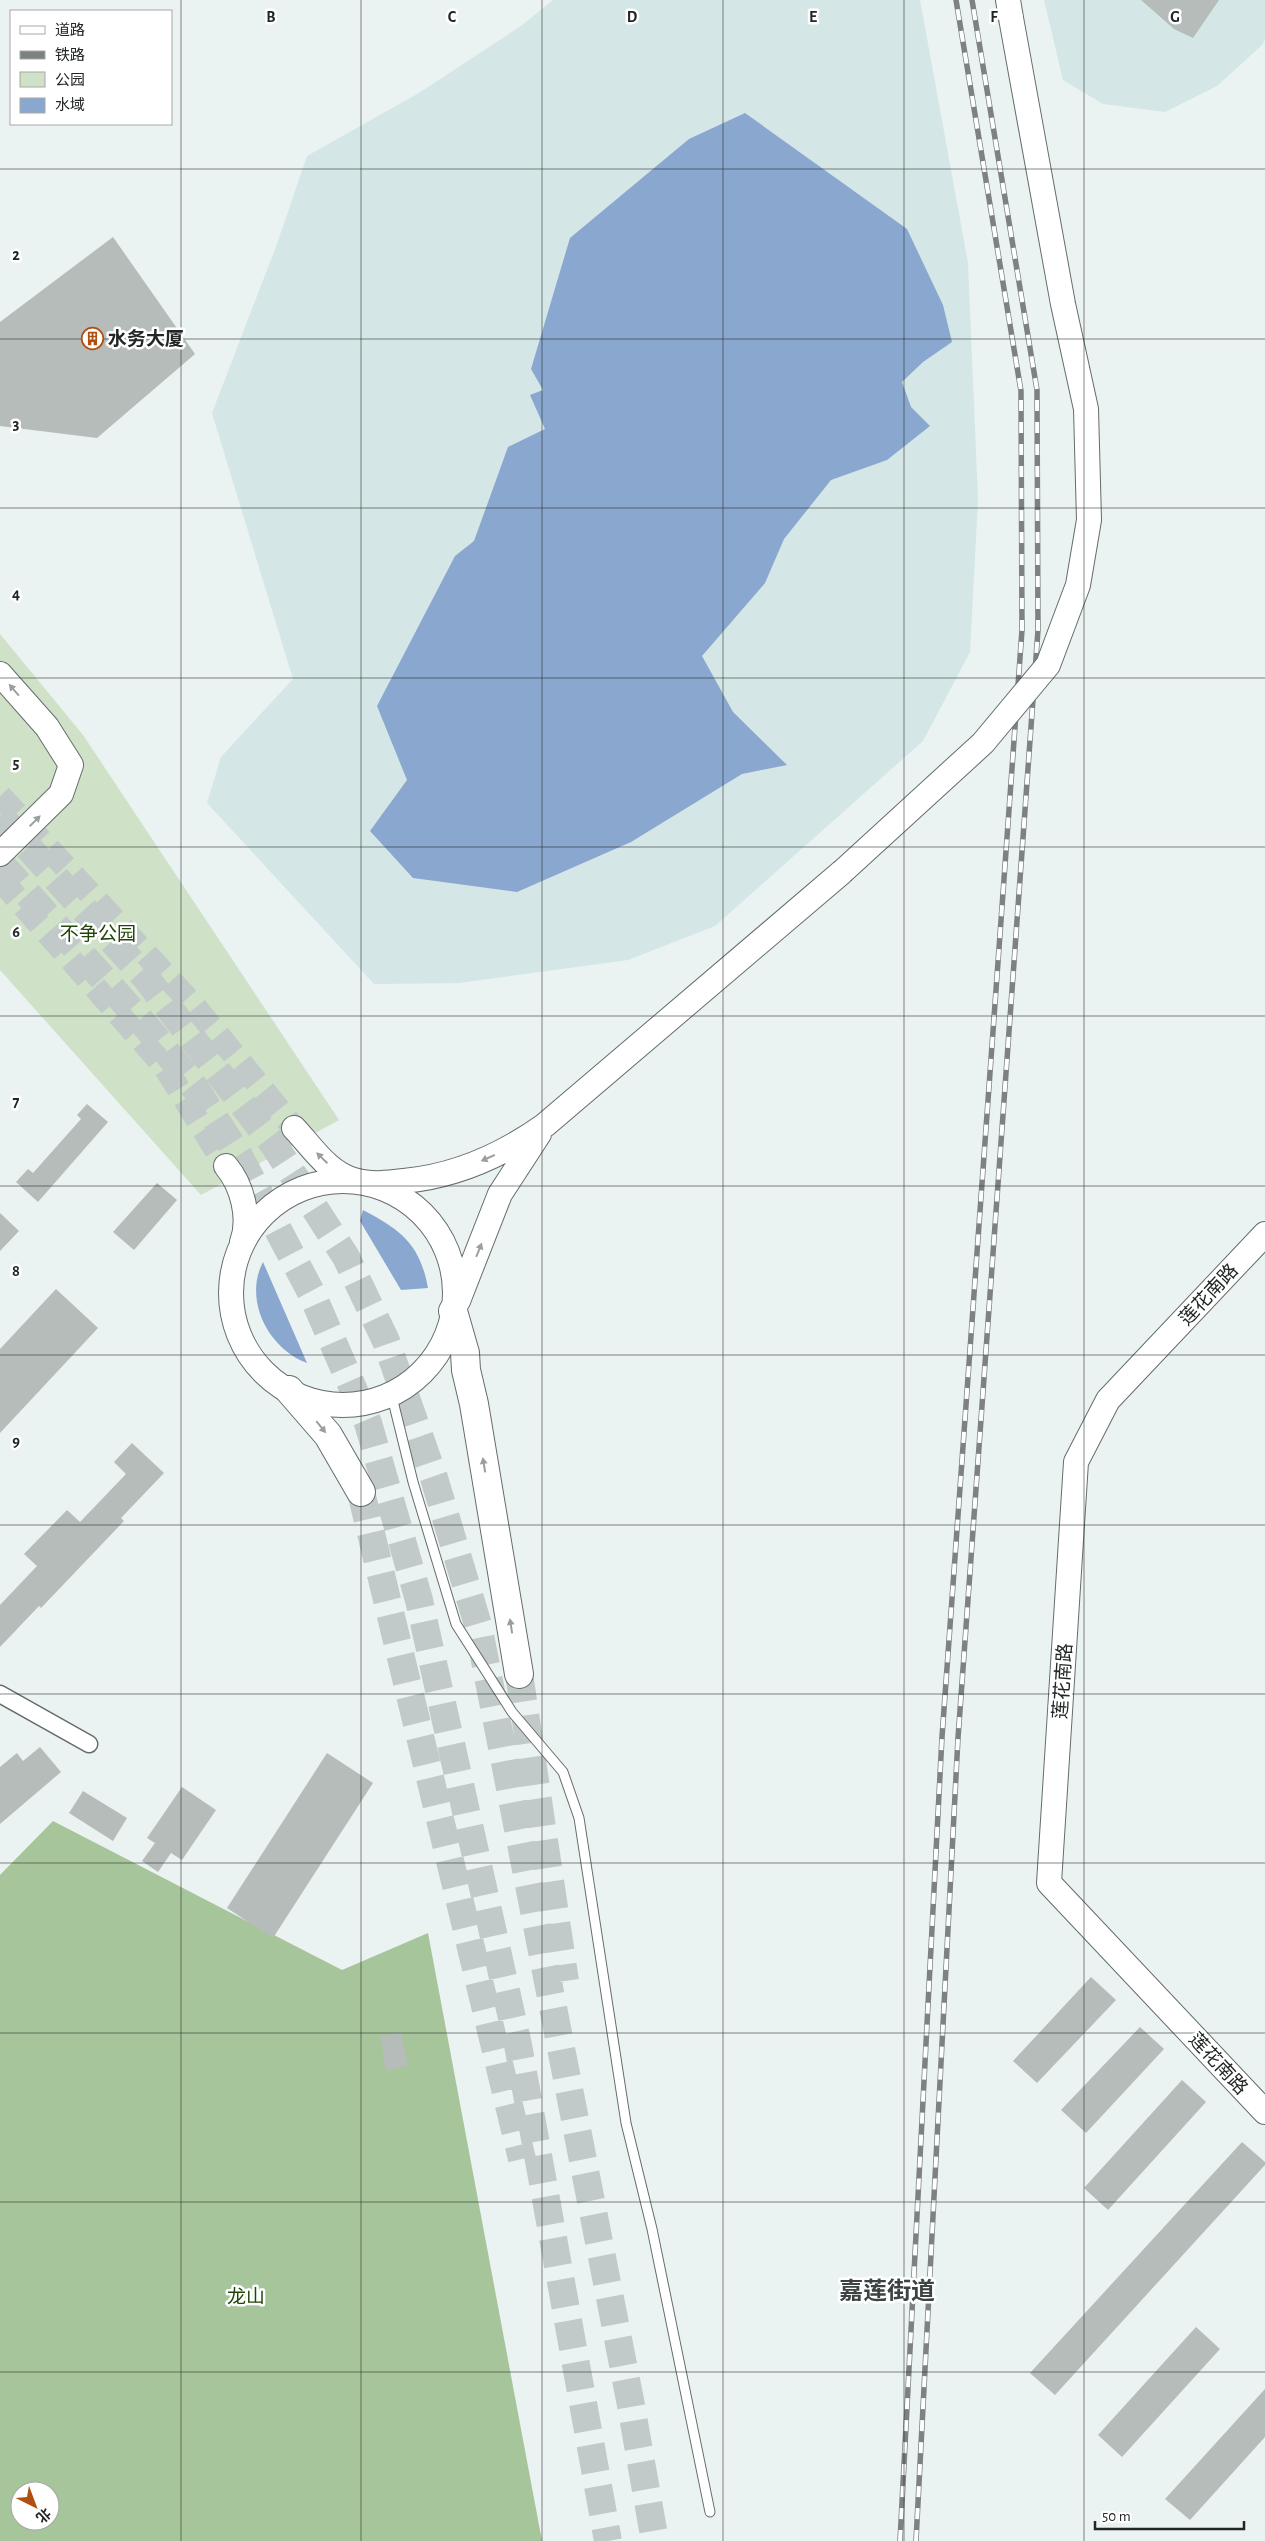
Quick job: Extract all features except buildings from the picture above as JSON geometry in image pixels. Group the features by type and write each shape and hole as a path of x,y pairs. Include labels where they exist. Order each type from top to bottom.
{"highway":[{"path":"454,1311 465,1353 466,1370 474,1404 519,1674"},
{"path":"289,1390 328,1436 361,1492"}],"street":[{"path":"240,1245 262,1216 291,1194 317,1184 355,1181 388,1184 420,1180 470,1167 524,1140 842,872 982,743 1048,665 1078,585 1089,520 1086,409 1062,304 1009,9"},
{"path":"0,674 47,728 72,765 61,794 0,854"},
{"path":"226,1166 241,1192 246,1232 240,1245 232,1277 231,1299 239,1336 249,1354 264,1373 303,1398 323,1403 344,1405 362,1403 391,1393 410,1382 426,1368 442,1344 500,1194 512,1172 544,1125"},
{"path":"294,1128 324,1161 335,1170 355,1181 381,1187 397,1194 415,1206 440,1236 453,1272 455,1291 454,1311"},
{"name":"莲花南路","path":"1265,1234 1108,1400 1076,1462 1049,1883 1265,2112"},
{"path":"0,1694 89,1744"}],"lane":[{"path":"391,1393 414,1482 456,1624 512,1712 563,1772 579,1818 626,2122 652,2229 710,2512"}],"shaded area":[{"path":"553,0 920,0 968,263 978,500 970,652 923,741 715,926 628,960 459,983 374,984 207,803 221,757 293,679 212,413 277,244 307,156 419,93 521,26"},
{"path":"1044,0 1265,0 1265,39 1262,45 1217,86 1165,112 1103,104 1063,80"}],"green space":[{"name":"不争公园","path":"0,634 83,735 339,1120 201,1195 0,970"},
{"name":"龙山","path":"53,1821 342,1970 428,1933 542,2541 0,2541 0,1875"}],"water":[{"path":"745,113 907,229 943,305 952,342 923,362 902,382 911,407 930,426 887,460 831,480 784,539 765,583 702,656 733,712 787,765 742,774 631,842 517,892 413,878 370,831 407,780 377,706 455,556 474,541 508,447 545,429 530,395 543,390 531,369 570,238 689,139"},
{"path":"363,1210 388,1224 407,1240 420,1260 428,1288 401,1290 360,1221"},
{"path":"263,1262 307,1363 281,1347 263,1322 256,1292"}],"tunnel":[{"path":"0,796 195,1007 294,1128"},
{"path":"0,816 146,978 274,1145 346,1257 386,1341 434,1478 478,1625 630,2400 655,2541"},
{"path":"0,863 150,1031 195,1088 239,1156 312,1294 368,1423 419,1600 518,2045 608,2541"},
{"path":"0,879 165,1067 226,1166"},
{"path":"361,1492 522,2159"},
{"path":"519,1674 565,1981"}],"railway":[{"path":"900,2541 942,1737 1022,630 1021,391 956,0"},
{"path":"916,2541 958,1738 1038,630 1037,390 972,0"}],"place":[{"name":"水务大厦","path":"92,338"}],"district":[{"name":"嘉莲街道","path":"887,2291"}]}
